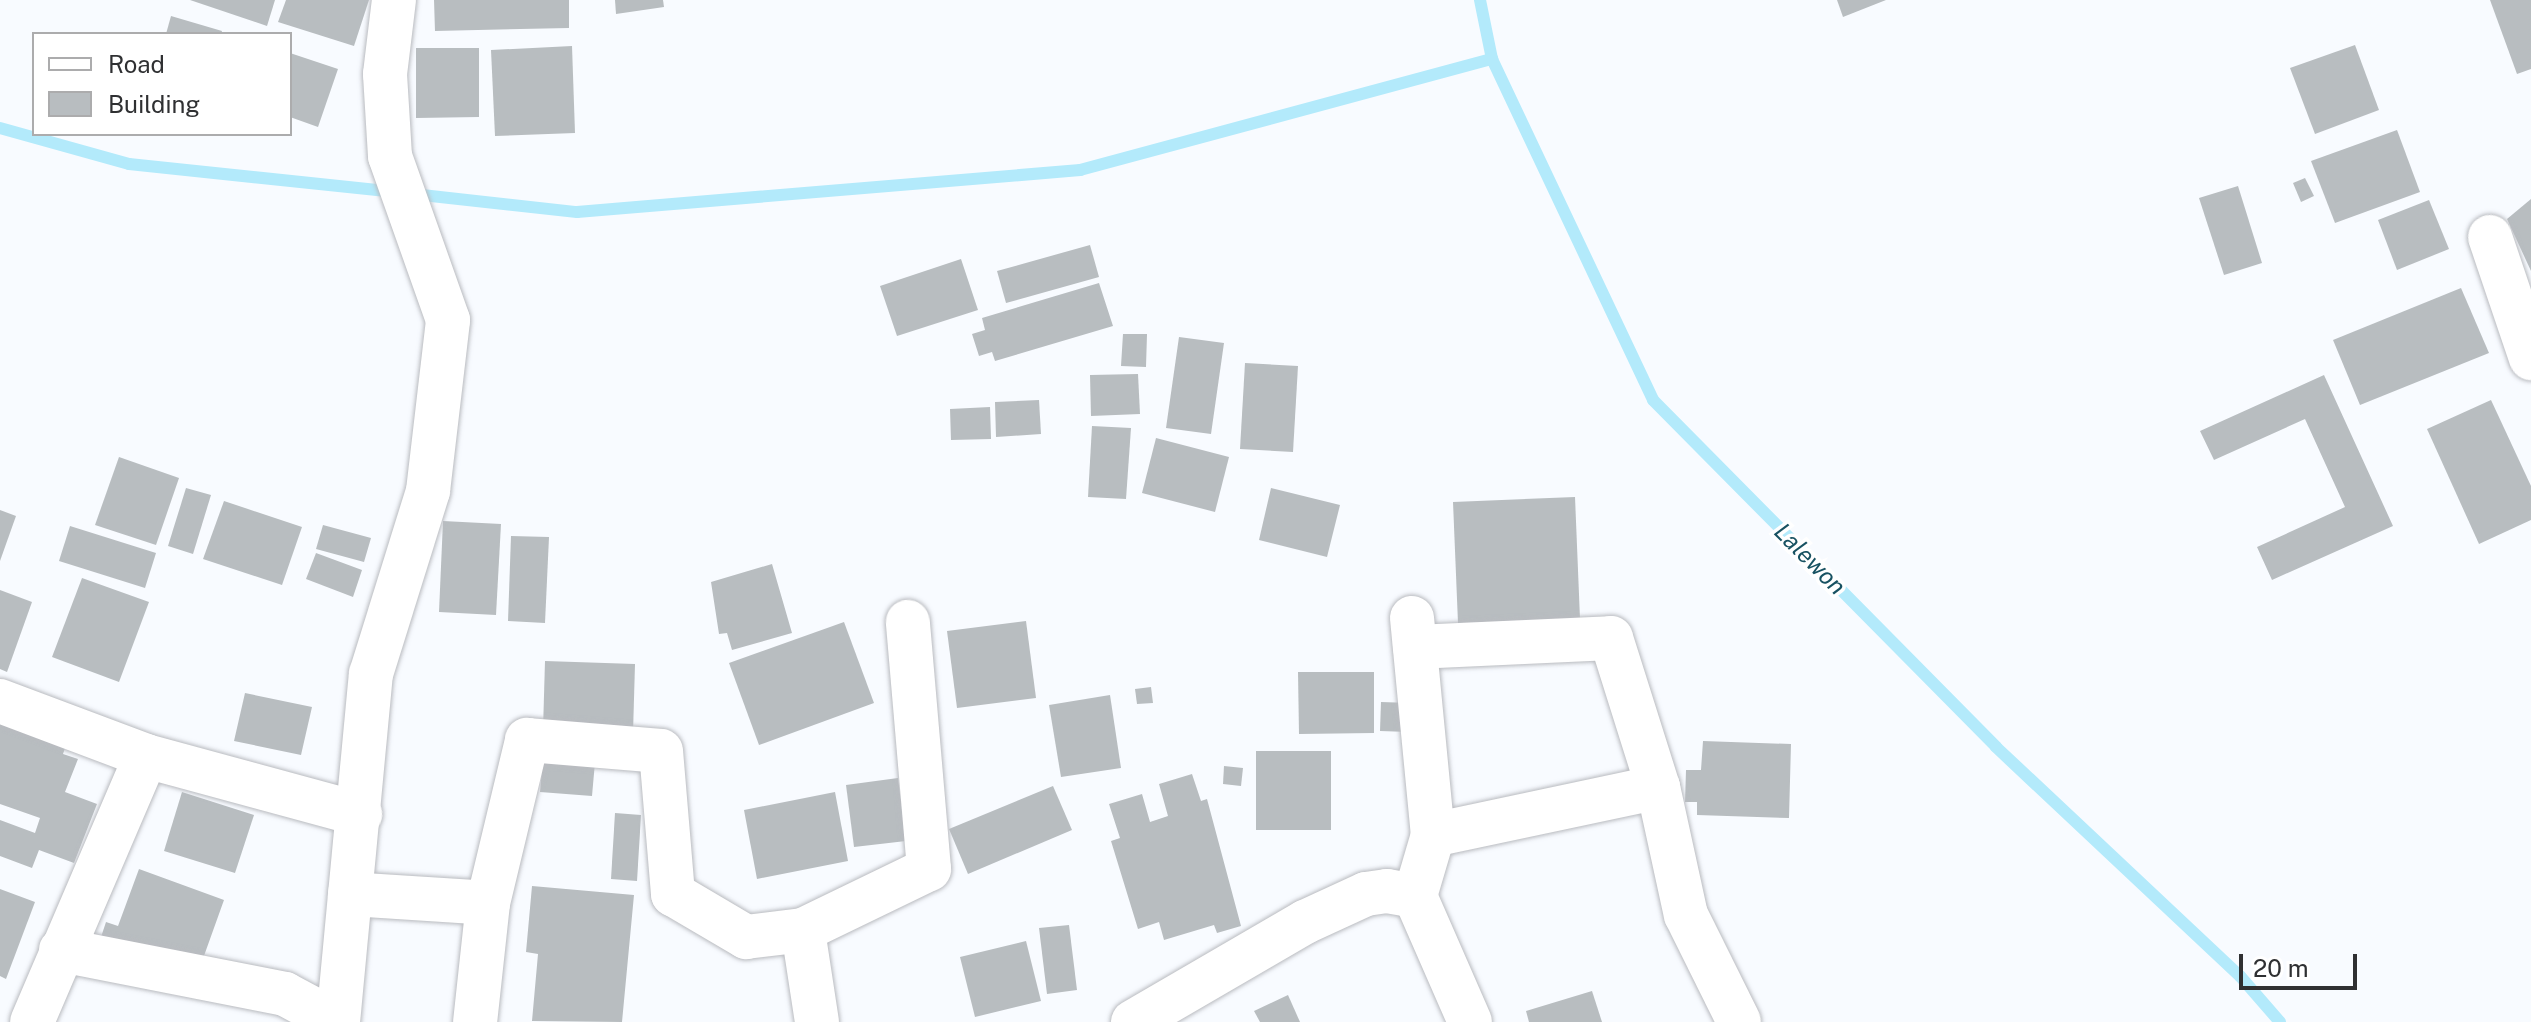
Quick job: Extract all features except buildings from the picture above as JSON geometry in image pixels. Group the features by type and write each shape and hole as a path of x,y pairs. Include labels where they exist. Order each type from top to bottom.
{"street":[{"path":"61,950 285,994 338,1022 371,674 428,491 448,320 390,156 385,74 394,0"},
{"path":"2490,237 2531,358"},
{"path":"475,1022 488,903 527,740 661,751 673,894 746,937 803,930 929,869 908,622"},
{"path":"1470,1022 1415,896 1433,835 1414,632 1611,638 1658,787 1686,915 1739,1022"},
{"path":"0,701 146,756 360,814"},
{"path":"32,1022 146,756"},
{"path":"1433,835 1658,787"},
{"path":"350,894 488,903"},
{"path":"1133,1022 1291,929 1366,894 1415,896"},
{"path":"803,930 817,1022"}],"waterway":[{"name":"Lalewon","path":"1480,0 1492,59 1653,400 1996,747 2240,976 2280,1022"},
{"path":"413,194 577,212 1080,170 1492,59"},
{"path":"0,128 129,164 394,192"}]}
